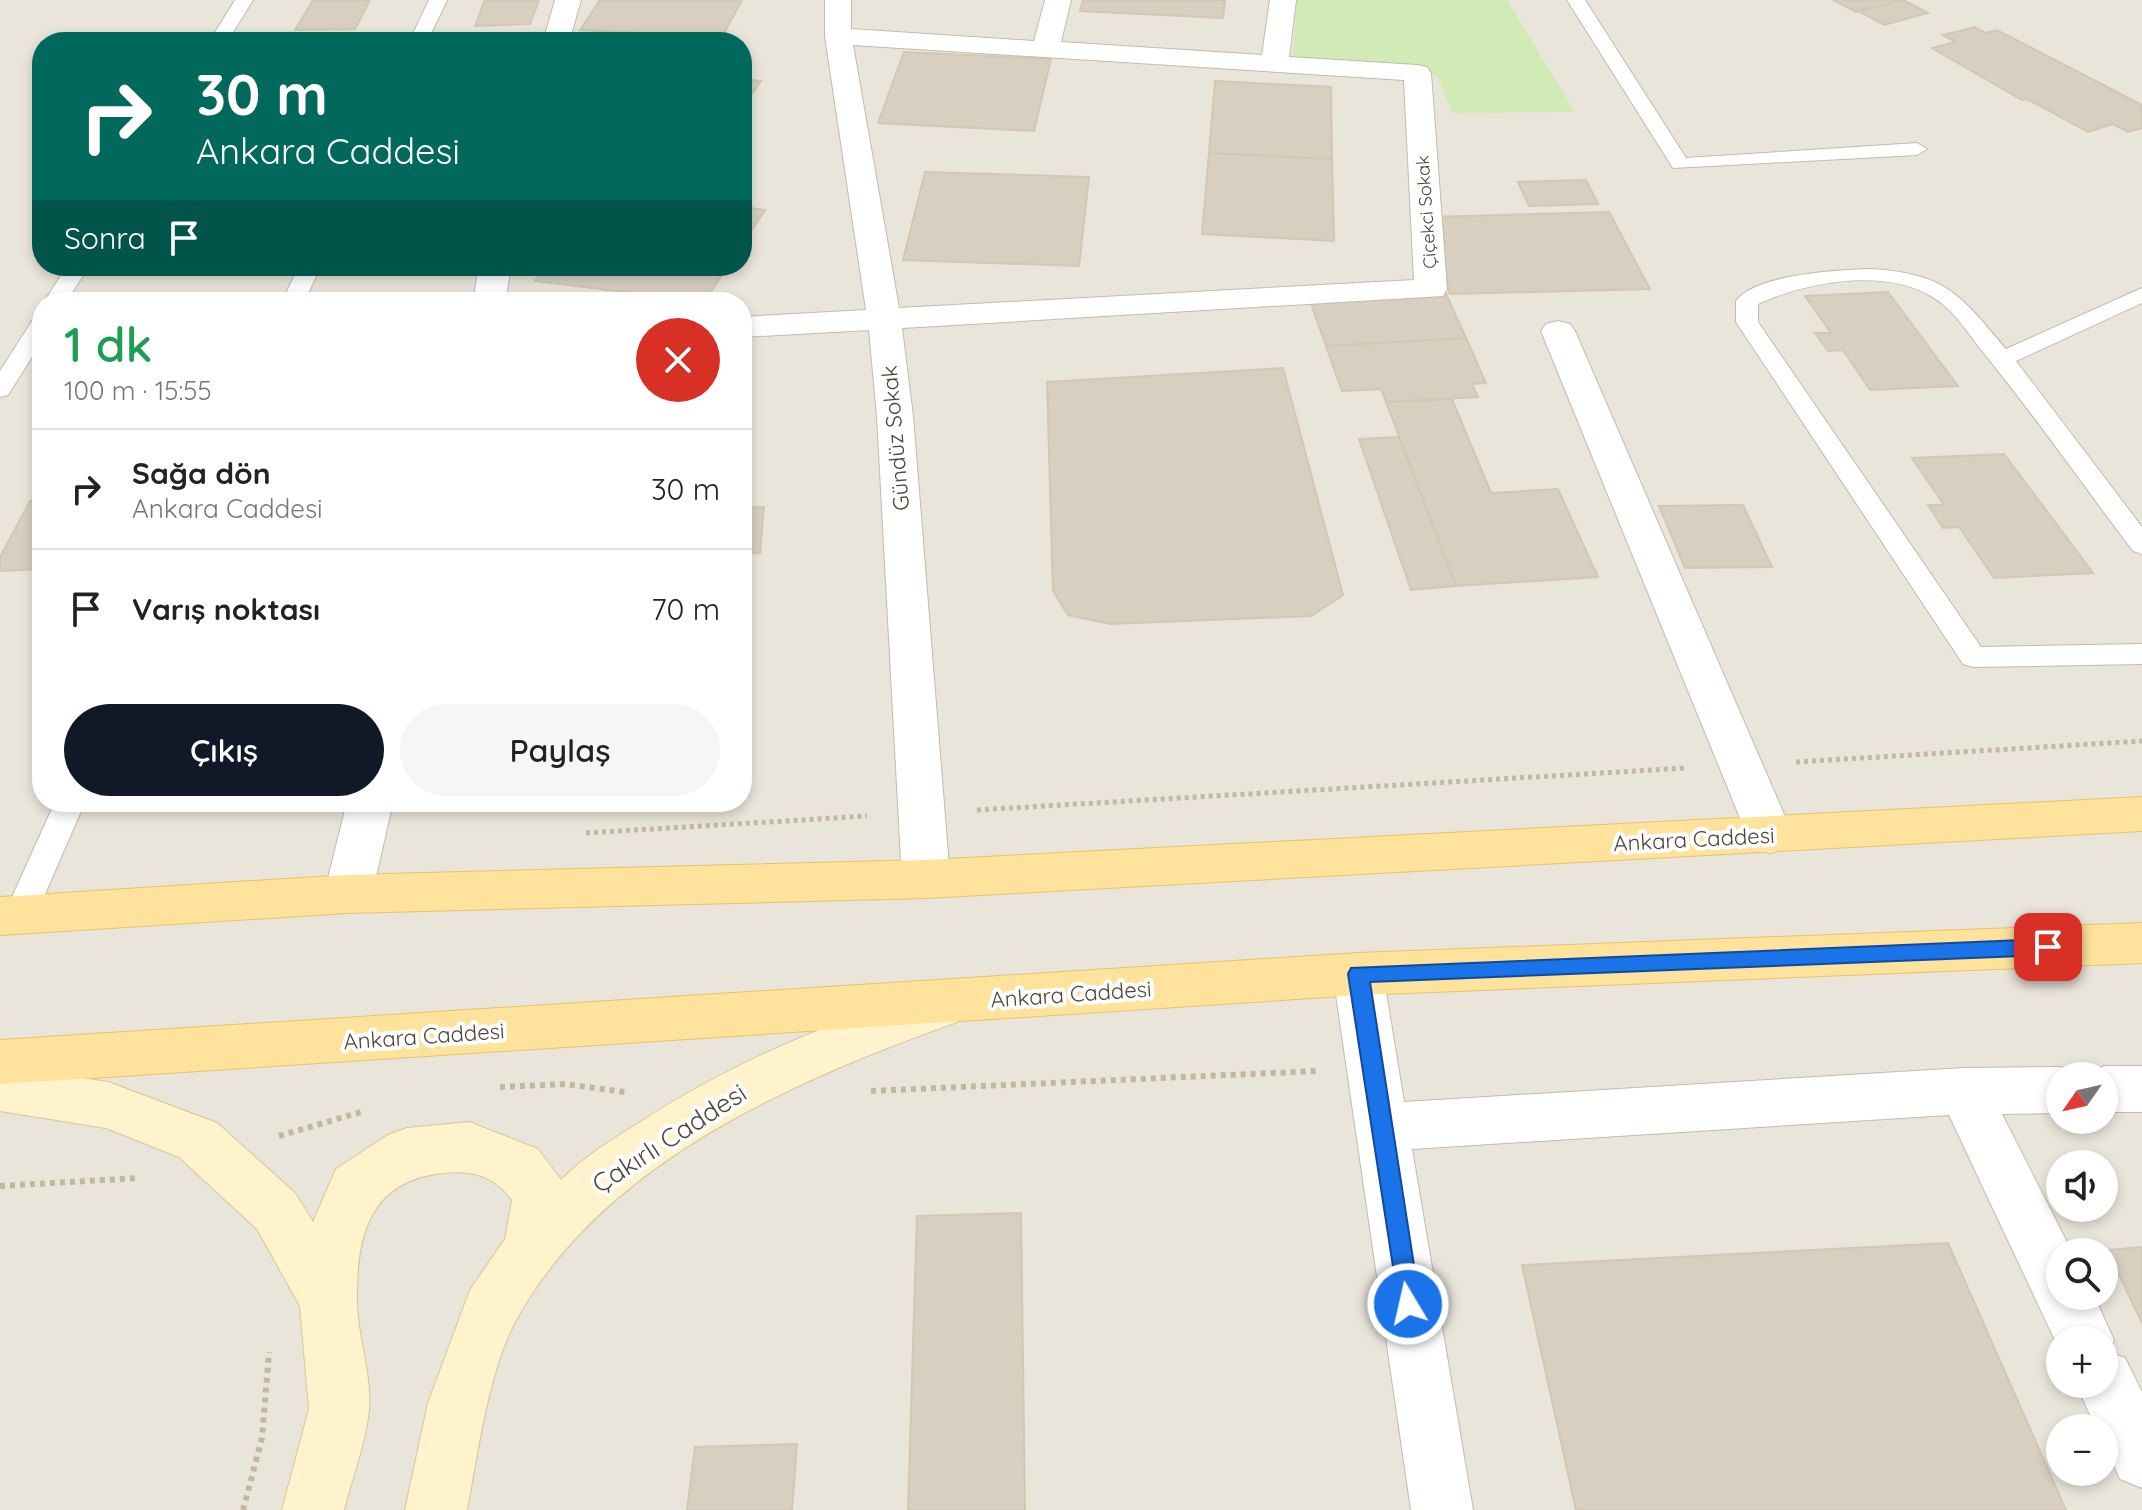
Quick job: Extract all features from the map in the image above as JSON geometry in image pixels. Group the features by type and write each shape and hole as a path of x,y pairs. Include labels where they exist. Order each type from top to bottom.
{"main road":[{"name":"Ankara Caddesi","path":"10,915 348,894 926,879 2142,814"},
{"name":"Ankara Caddesi","path":"0,1062 1358,974 2142,943"}],"street":[{"path":"559,32 568,0"},
{"path":"1046,47 1058,0"},
{"path":"1274,64 1283,0"},
{"name":"Çiçekci Sokak","path":"752,326 1431,289 1417,73 1046,47 838,18"},
{"name":"Gündüz Sokak","path":"838,18 884,318 895,416 926,879"},
{"path":"1558,331 1770,835"},
{"path":"348,894 368,812"},
{"path":"1358,974 1442,1510"},
{"name":"Çakırlı Caddesi","path":"436,1510 458,1403 490,1310 532,1248 602,1176 715,1102 831,1045 952,1002"},
{"path":"0,1088 108,1105 198,1140 276,1211 328,1300"},
{"path":"2118,1089 2142,1089"},
{"path":"1380,1127 1964,1091 2046,1090"},
{"path":"1964,1091 2046,1259"},
{"path":"313,1510 339,1409 328,1300 337,1231 355,1187 407,1152 469,1146 519,1166 540,1194 532,1248"},
{"path":"2113,1398 2142,1457"}],"lane":[{"path":"224,32 244,0"},
{"path":"423,32 438,0"},
{"path":"1576,0 1680,164 1917,149"},
{"path":"2142,545 2002,359 1942,292 1907,276 1884,274 1804,283 1761,293 1747,301 1747,322 1973,657 2142,654"},
{"path":"2002,359 2142,295"},
{"path":"0,390 32,339"},
{"path":"10,915 65,812"}],"path":[{"path":"576,834 2142,741"},
{"path":"858,1091 1372,1068"},
{"path":"489,1087 565,1084 637,1092"},
{"path":"0,1186 143,1177 369,1110"},
{"path":"243,1510 262,1438 270,1345"}],"shaded area":[{"path":"0,0 2142,0 2142,1510 0,1510"}],"green space":[{"path":"1296,0 1507,0 1575,112 1452,113 1437,75 1293,62"}],"building":[{"path":"313,0 370,0 355,29 295,30"},
{"path":"485,0 539,0 530,24 475,26"},
{"path":"600,0 742,0 725,32 580,30"},
{"path":"1083,0 1225,0 1223,18 1080,11"},
{"path":"1833,0 1902,0 1856,12"},
{"path":"1903,0 1928,13 1884,25 1859,11"},
{"path":"1974,27 1986,33 1997,30 2142,105 2142,128 2128,132 2113,124 2088,132 2027,99 2022,100 1932,48 1955,42 1943,35"},
{"path":"904,52 1051,59 1034,131 878,123"},
{"path":"752,80 761,81 752,93"},
{"path":"1215,81 1331,87 1332,159 1209,153"},
{"path":"1209,153 1332,159 1334,241 1202,234"},
{"path":"925,172 1089,177 1079,266 903,260"},
{"path":"1586,180 1598,204 1529,206 1518,182"},
{"path":"752,208 765,210 752,230"},
{"path":"1609,212 1650,289 1450,294 1430,217"},
{"path":"539,276 721,276 711,292 624,292 535,281"},
{"path":"1888,292 1958,386 1870,390 1843,350 1828,351 1815,333 1831,333 1805,296"},
{"path":"1446,294 1466,338 1326,346 1310,301"},
{"path":"1466,338 1486,383 1472,384 1478,397 1386,402 1381,389 1342,391 1326,346"},
{"path":"1283,368 1343,595 1311,616 1110,624 1068,615 1053,591 1047,382"},
{"path":"1452,399 1491,493 1558,489 1598,577 1456,586 1386,402"},
{"path":"1399,437 1456,586 1411,590 1359,439"},
{"path":"2004,454 2093,573 1994,578 1959,527 1943,528 1928,505 1944,505 1912,458"},
{"path":"32,501 32,569 0,571 0,557"},
{"path":"1743,505 1772,567 1685,568 1659,506"},
{"path":"764,507 760,553 752,553 752,508"},
{"path":"1021,1213 1025,1510 908,1510 917,1216"},
{"path":"1948,1243 2046,1465 2046,1486 2055,1486 2066,1510 1576,1510 1522,1265"},
{"path":"2142,1247 2142,1323 2118,1273 2118,1249"},
{"path":"797,1444 792,1510 687,1510 695,1447"}],"route":[{"path":"1408,1304 1358,974 2048,947"}]}
